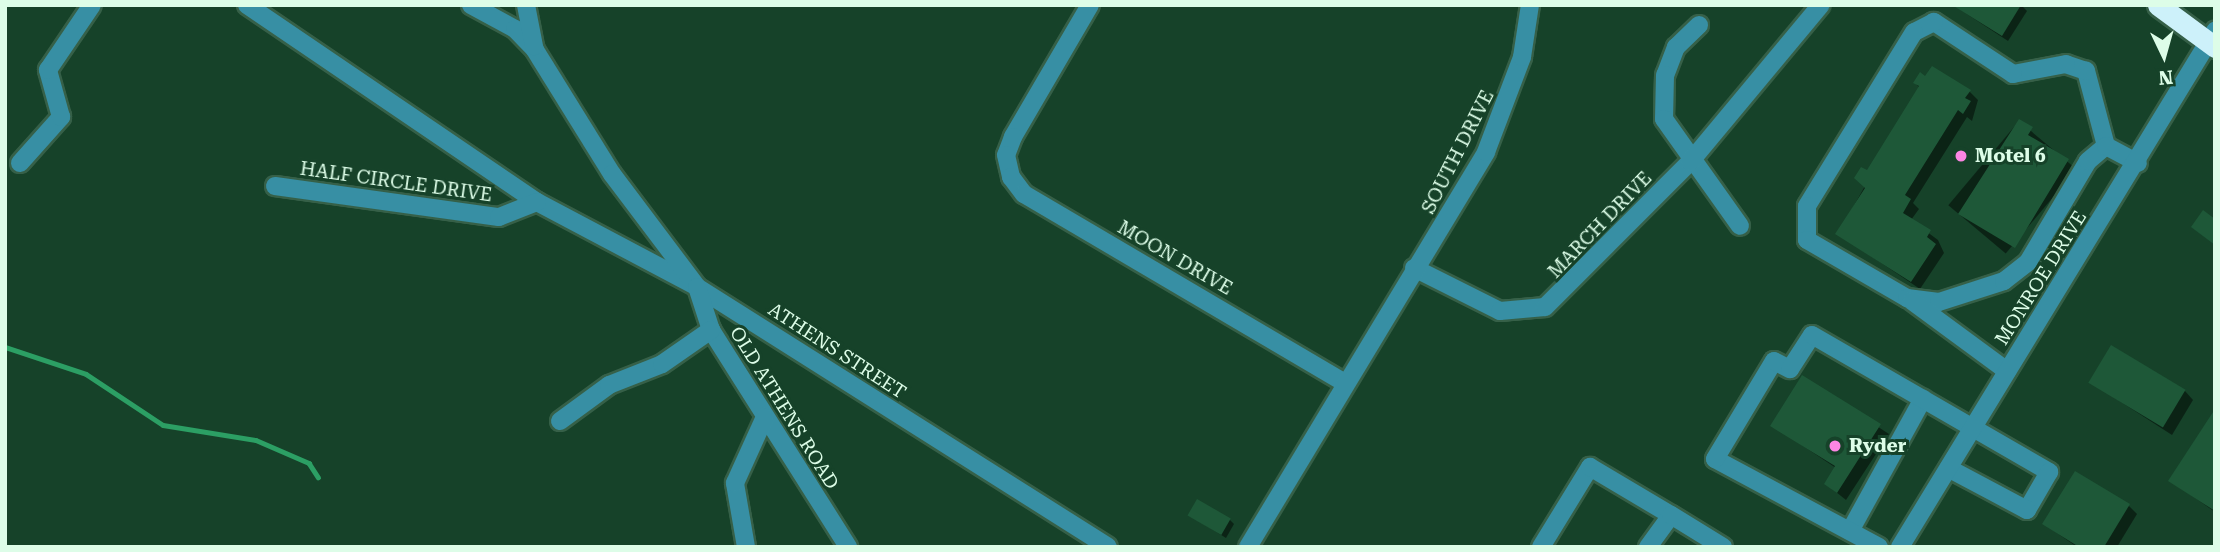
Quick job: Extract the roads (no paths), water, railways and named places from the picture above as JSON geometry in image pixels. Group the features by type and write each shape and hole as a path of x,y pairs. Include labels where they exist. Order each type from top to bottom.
{"highway":[{"path":"2158,5 2213,40"}],"street":[{"path":"20,163 61,117 48,70 92,5"},
{"path":"247,5 537,202 697,286"},
{"path":"471,5 515,29 535,50"},
{"path":"526,5 535,50"},
{"name":"MOON DRIVE","path":"1090,5 1006,155 1024,194 1342,381"},
{"name":"SOUTH DRIVE","path":"1414,268 1447,223 1508,102 1530,5"},
{"name":"MARCH DRIVE","path":"1414,268 1500,311 1545,307 1690,162 1821,5"},
{"path":"2007,371 1907,298 1807,240 1807,206 1914,32 1934,22 2014,74 2066,64 2086,71 2106,146 2138,163"},
{"path":"1699,25 1676,47 1660,100 1672,139 1740,226"},
{"name":"MONROE DRIVE","path":"1900,547 2213,40"},
{"name":"ATHENS STREET","path":"535,50 593,140 697,286 1108,547"},
{"path":"1907,298 1939,302 2004,281 2028,262 2088,161 2106,146"},
{"name":"HALF CIRCLE DRIVE","path":"275,186 499,217 537,202"},
{"path":"1248,547 1342,381 1414,268"},
{"name":"OLD ATHENS ROAD","path":"697,286 711,330 848,547"},
{"path":"560,421 608,385 662,364 711,330"},
{"path":"1879,547 1715,459 1774,361 1790,369 1812,335 2049,472 2027,510 1948,468"},
{"path":"1850,531 1923,399"},
{"path":"746,547 735,483 765,417"},
{"path":"1541,547 1590,467 1723,547"},
{"path":"1648,547 1671,515"}],"waterway":[{"path":"5,347 86,374 163,425 256,440 309,463 318,477"}],"place":[{"name":"Motel 6","path":"1961,156"},
{"name":"Ryder","path":"1835,446"}]}
